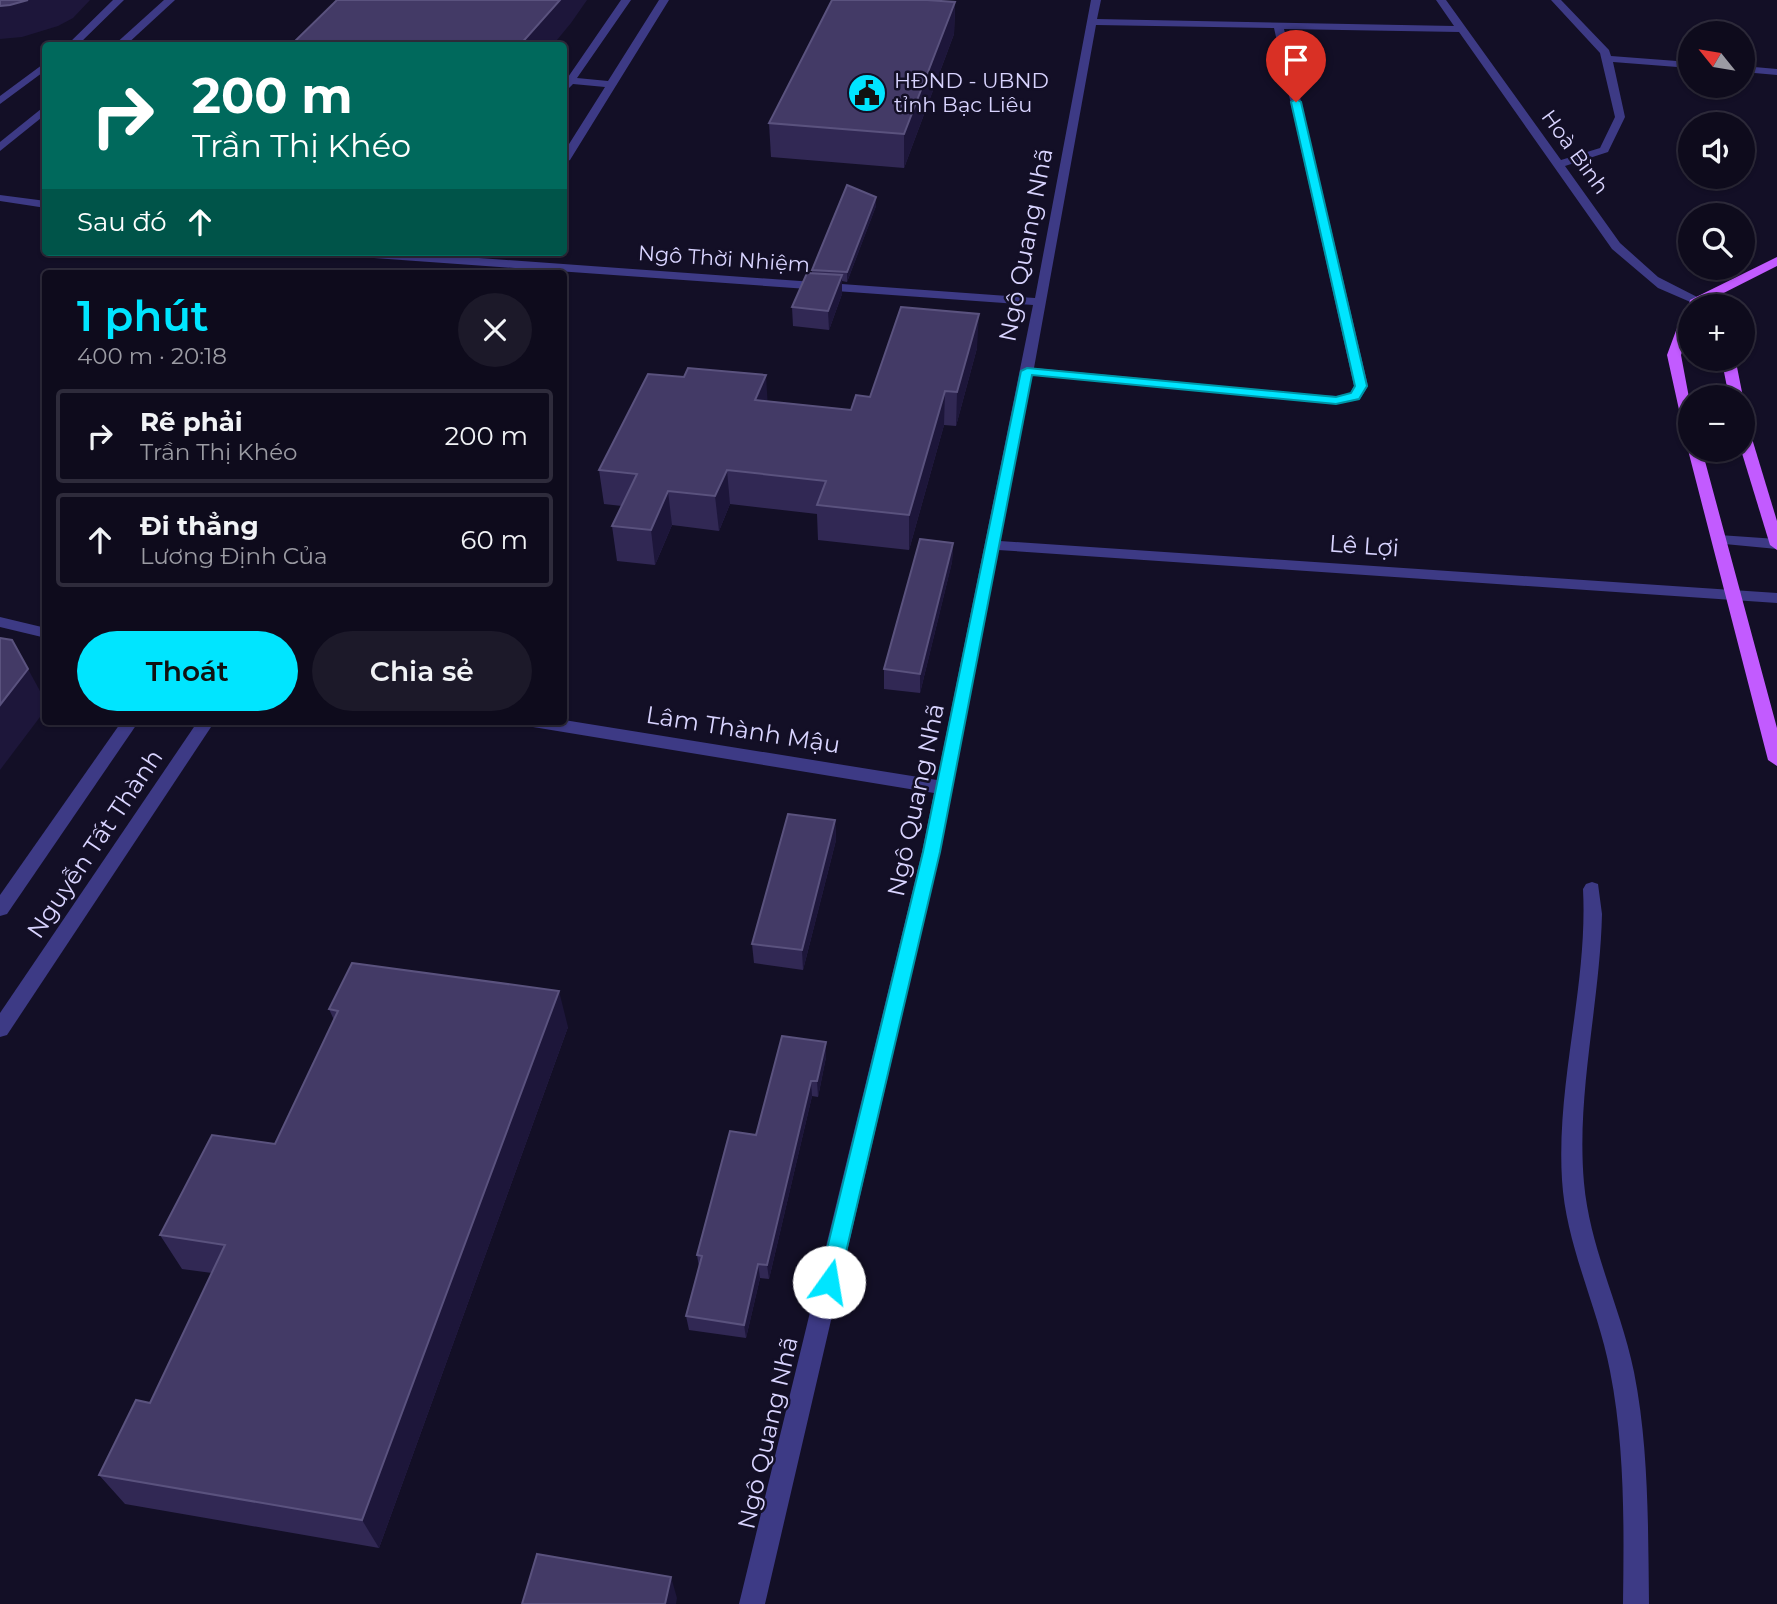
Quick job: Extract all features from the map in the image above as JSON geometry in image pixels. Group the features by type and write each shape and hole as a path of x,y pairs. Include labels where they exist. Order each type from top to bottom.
{"main road":[{"path":"1715,294 1777,261"},
{"path":"1678,345 1674,355 1680,385"},
{"path":"1698,462 1777,760"},
{"path":"1752,462 1777,544"}],"street":[{"path":"75,42 120,0"},
{"path":"123,42 170,0"},
{"path":"567,86 626,0"},
{"path":"567,155 664,0"},
{"name":"Ngô Quang Nhã","path":"752,1604 944,788 1027,371 1096,0"},
{"name":"Hoà Bình","path":"1441,0 1616,246 1649,279 1678,296"},
{"path":"1556,0 1605,52 1620,117 1604,150 1558,165"},
{"path":"1094,22 1461,29"},
{"path":"1027,371 1315,399 1336,400 1355,396 1361,386 1278,25"},
{"path":"1607,59 1678,64"},
{"path":"0,101 42,68"},
{"path":"1755,70 1777,72"},
{"path":"567,86 611,84"},
{"path":"0,148 42,111"},
{"path":"0,198 42,204"},
{"name":"Ngô Thời Nhiệm","path":"456,256 499,262 1040,302"},
{"path":"1719,540 1777,544"},
{"name":"Lê Lợi","path":"992,545 1777,598"},
{"path":"0,622 42,632"},
{"name":"Nguyễn Tất Thành","path":"0,909 128,725"},
{"name":"Nguyễn Tất Thành","path":"0,1029 204,725"},
{"name":"Lâm Thành Mậu","path":"558,725 944,788"},
{"path":"1592,889 1595,917 1577,1067 1573,1182 1578,1219 1615,1341 1630,1428 1636,1530 1636,1604"}],"building":[{"path":"0,0 28,0 0,6"},
{"path":"337,0 560,0 523,42 294,42"},
{"path":"832,0 955,2 904,134 769,123"},
{"path":"847,185 876,197 847,272 812,270"},
{"path":"807,273 842,275 828,311 792,307"},
{"path":"901,307 979,314 957,392 945,391 909,515 817,505 826,481 727,470 715,496 668,491 651,530 612,526 637,474 599,470 648,374 684,377 688,368 766,375 755,400 851,410 856,395 870,397"},
{"path":"920,539 953,543 920,674 884,669"},
{"path":"0,638 12,640 28,669 0,705"},
{"path":"788,814 835,820 802,950 752,944"},
{"path":"352,963 559,991 362,1520 99,1475 136,1400 150,1403 225,1245 160,1235 212,1135 275,1144 338,1011 329,1009"},
{"path":"782,1036 826,1042 817,1081 811,1081 767,1265 758,1264 744,1325 686,1316 702,1256 697,1255 730,1131 756,1135"},
{"path":"537,1554 671,1577 665,1604 522,1604"}],"place":[{"name":"HĐND - UBND tỉnh Bạc Liêu","path":"867,93"}],"route":[{"path":"829,1282 931,852 1027,371 1336,400 1355,396 1361,386 1296,102"}]}
